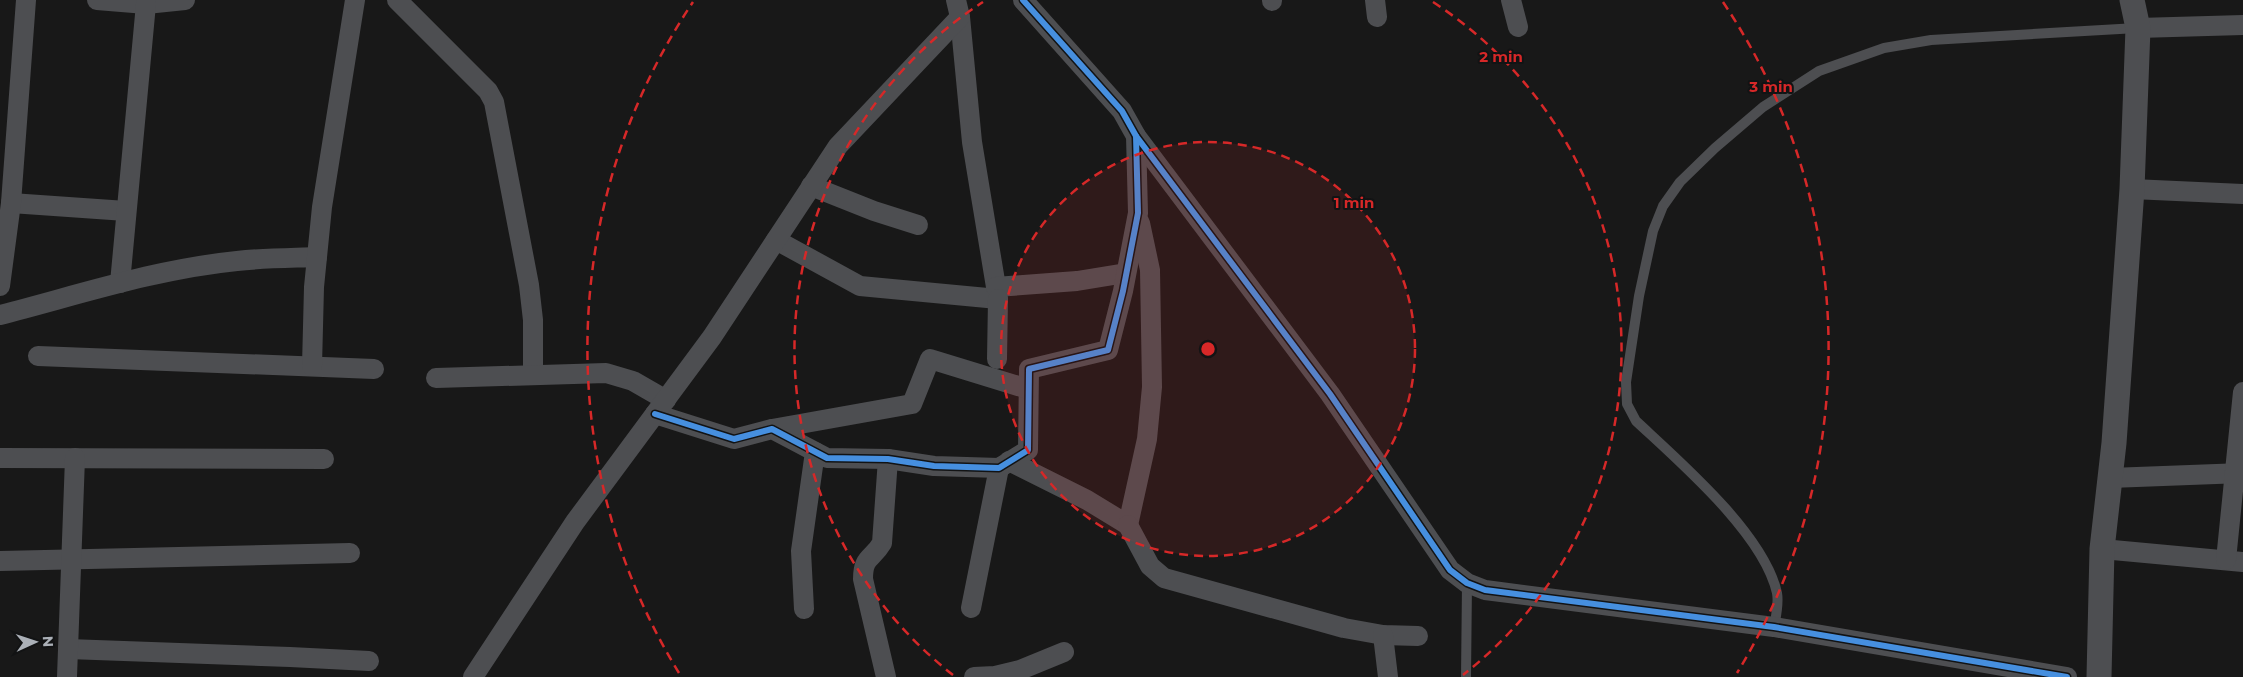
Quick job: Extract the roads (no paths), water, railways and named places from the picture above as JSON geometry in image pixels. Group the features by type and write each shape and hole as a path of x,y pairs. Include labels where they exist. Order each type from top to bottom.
{"street":[{"path":"0,286 11,203 26,0"},
{"path":"97,0 146,4 185,0"},
{"path":"312,366 317,257 322,207 355,0"},
{"path":"396,0 488,91 494,102 530,285 533,320 533,375"},
{"path":"1023,0 1116,105 1136,136 1330,394 1450,570 1467,583 1485,590 1774,627 2067,677"},
{"path":"1511,0 1518,27"},
{"path":"2099,677 2102,549 2110,478 2132,189 2138,28 2132,0"},
{"path":"120,283 146,4"},
{"path":"473,677 575,522 712,337 838,146 958,8"},
{"path":"958,8 972,142 997,293 997,359"},
{"path":"2138,28 2243,25"},
{"path":"1128,525 1147,439 1152,387 1150,270 1138,213 1136,136"},
{"path":"811,186 865,208 918,225"},
{"path":"2132,189 2243,194"},
{"path":"11,203 126,211"},
{"path":"971,608 1004,465 1028,450 1029,369 1108,350 1138,213"},
{"path":"776,240 860,286 997,293 1126,273"},
{"path":"0,315 120,283 174,271 237,260 317,257"},
{"path":"38,356 374,369"},
{"path":"436,378 606,374 633,381 660,407 734,439 772,429 912,404 930,359 1028,389"},
{"path":"2102,549 2234,561 2243,392"},
{"path":"772,429 827,458 888,459 934,466 1004,465 1087,500 1128,525 1150,566 1164,578 1301,617 1383,636 1418,636"},
{"path":"804,609 801,551 816,452"},
{"path":"0,458 324,459"},
{"path":"66,677 75,458"},
{"path":"886,677 863,579 865,561 882,544 888,459"},
{"path":"2110,478 2239,473"},
{"path":"0,561 350,553"},
{"path":"1383,636 1388,677"},
{"path":"68,649 369,661"},
{"path":"974,677 995,676 1020,670 1064,652"}],"lane":[{"path":"1774,627 1778,605 1777,594 1761,556 1728,511 1636,421 1627,404 1628,358 1639,296 1653,231 1663,206 1680,182 1715,148 1763,107 1819,72 1884,48 1931,40 2138,28"},
{"path":"1466,677 1467,583"}]}
